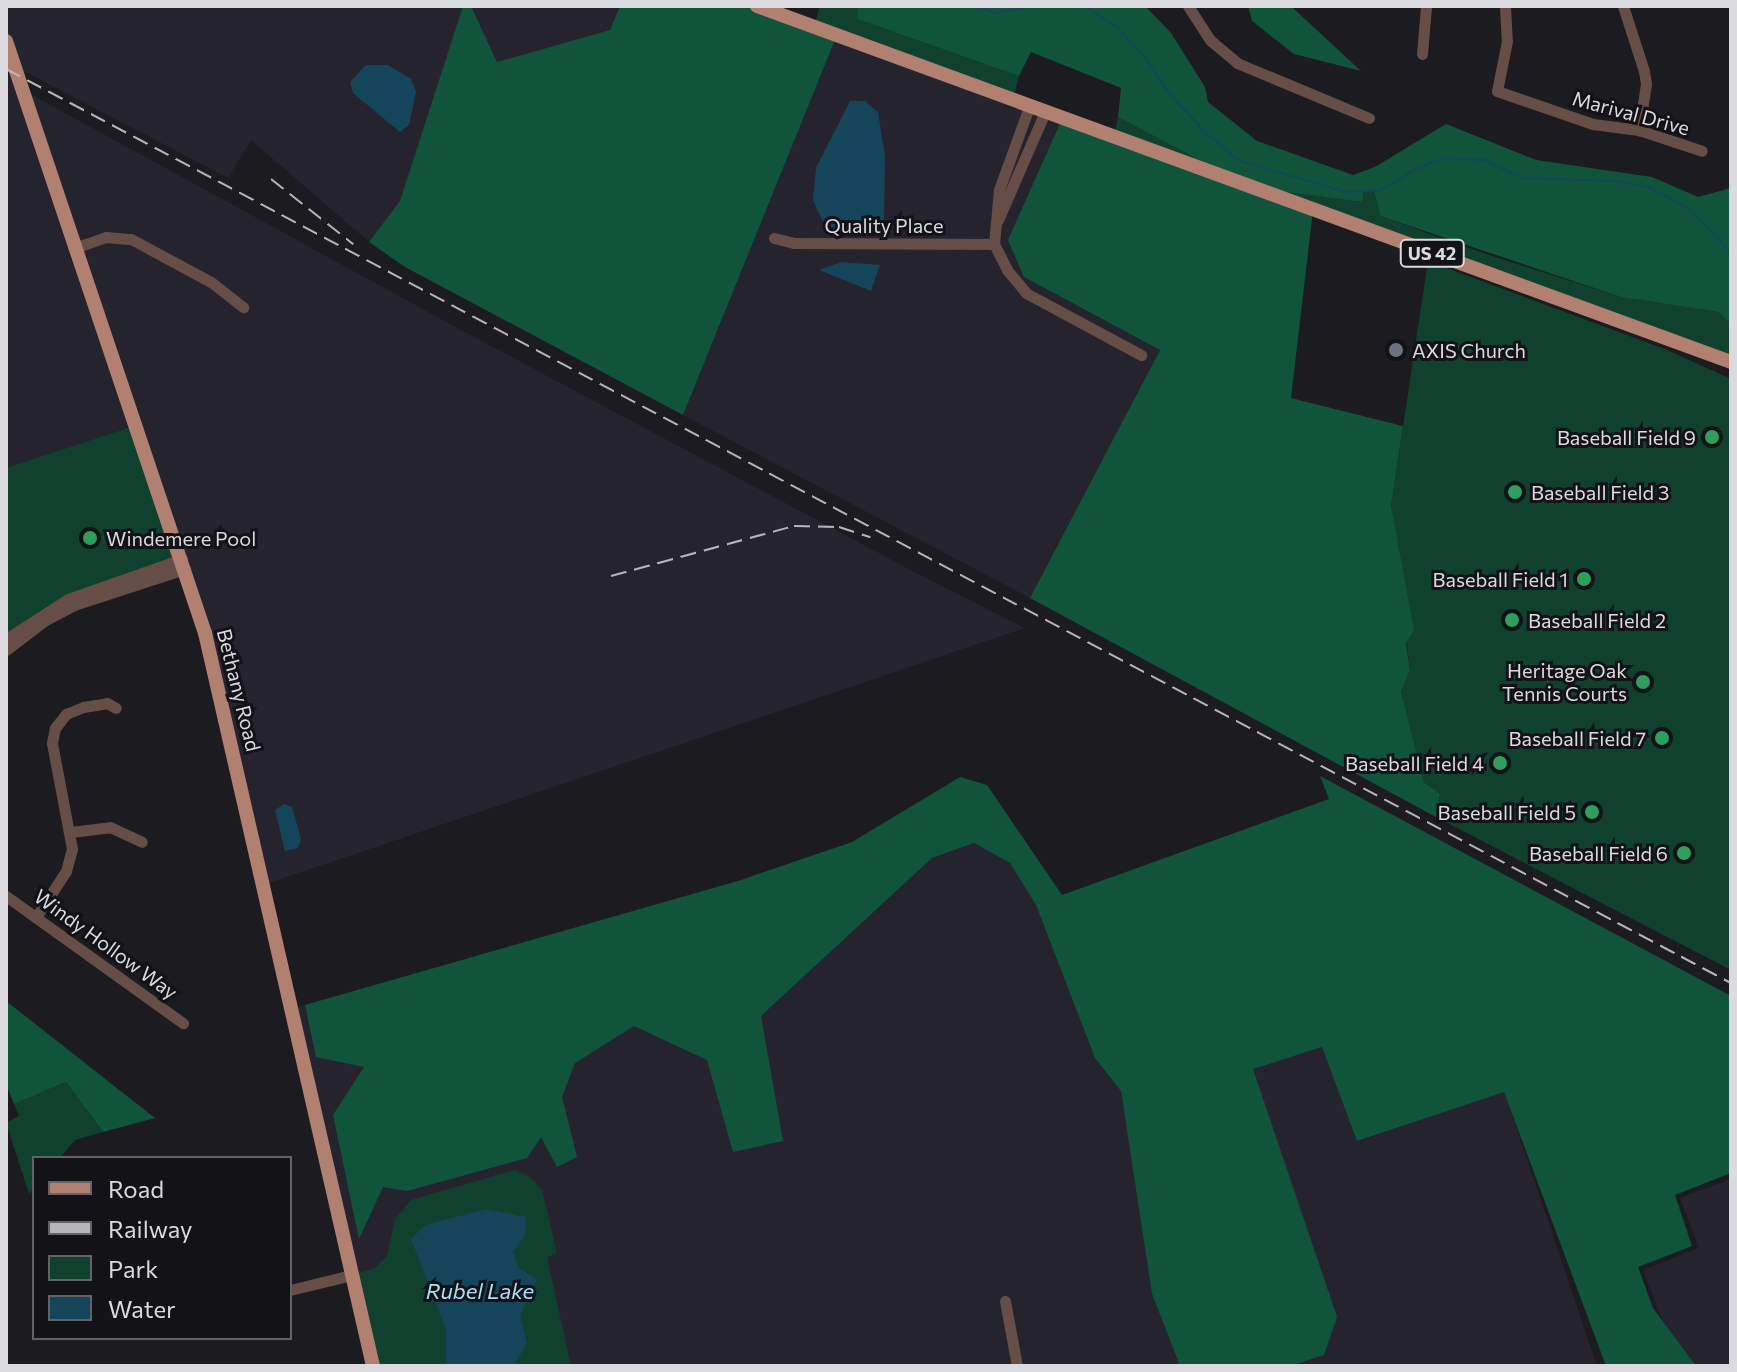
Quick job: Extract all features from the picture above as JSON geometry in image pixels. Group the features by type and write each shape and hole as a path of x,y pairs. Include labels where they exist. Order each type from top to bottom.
{"main road":[{"name":"US 42","path":"757,6 1731,362"},
{"name":"Bethany Road","path":"6,41 184,564 224,709 373,1366"}],"street":[{"path":"1188,6 1210,40 1237,63 1369,118"},
{"path":"1422,54 1426,6"},
{"name":"Marival Drive","path":"1505,6 1507,41 1497,91 1593,124 1639,130 1702,151"},
{"path":"1623,6 1646,84 1639,130"},
{"path":"1029,107 999,190 994,244 1007,270 1026,293 1141,355"},
{"path":"996,224 1045,112"},
{"path":"77,247 106,237 131,239 211,282 243,307"},
{"name":"Quality Place","path":"774,238 794,243 994,244"},
{"path":"6,639 68,599 184,564"},
{"path":"6,650 44,621 74,605 184,564"},
{"path":"36,917 66,871 72,849 52,743 55,728 66,714 83,707 107,703 116,708"},
{"path":"71,832 110,827 142,842"},
{"name":"Windy Hollow Way","path":"6,896 183,1023"},
{"path":"292,1290 352,1275"},
{"path":"1005,1301 1017,1366"}],"shaded area":[{"path":"6,6 463,6 400,202 369,242 251,140 228,178 16,67 23,90 463,331 1025,628 263,885 224,709 137,425 6,468"},
{"path":"471,6 620,6 611,30 497,62"},
{"path":"837,35 1062,119 1024,277 1160,350 1030,598 683,415"},
{"path":"974,843 1010,863 1036,905 1095,1058 1121,1090 1152,1294 1180,1366 374,1366 291,1009 738,881 762,1015 932,858"},
{"path":"1322,1047 1358,1141 1504,1091 1597,1366 1290,1366 1324,1355 1252,1068"},
{"path":"1731,1179 1731,1366 1680,1366 1643,1270 1699,1248 1680,1198"}],"green space":[{"path":"463,6 471,6 497,62 610,30 620,6 757,6 837,35 683,415 405,267 369,242 400,201"},
{"path":"820,6 858,6 857,19 1019,76 1013,100 814,27"},
{"path":"858,6 1145,6 1171,33 1205,87 1208,102 1257,141 1353,175 1375,167 1446,124 1536,160 1652,177 1698,197 1731,188 1731,324 1718,312 1621,297 1380,216 1374,191 1364,191 1362,202 1257,188 1313,210 1291,398 1403,426 1391,506 1414,630 1406,643 1410,671 1401,691 1424,782 1440,794 1436,817 1030,598 1160,350 1024,277 1008,240 1062,119 1245,184 1118,117 1121,88 1031,52 1019,76 857,19"},
{"path":"1248,6 1299,6 1293,8 1361,71 1294,54 1252,21"},
{"path":"1118,117 1252,187 1362,202 1364,191 1374,191 1380,216 1486,254 1621,297 1718,312 1731,324 1731,362 1114,137"},
{"path":"1428,261 1667,350 1731,379 1731,970 1436,817 1440,794 1424,782 1401,691 1410,671 1391,506"},
{"name":"Windemere Pool","path":"137,425 182,559 6,639 6,468"},
{"path":"1320,776 1731,996 1731,1173 1675,1195 1692,1246 1638,1267 1653,1308 1696,1366 1606,1366 1504,1092 1357,1141 1322,1047 1253,1069 1337,1317 1324,1355 1290,1366 1180,1366 1152,1294 1121,1091 1095,1058 1036,905 1010,863 974,843 932,858 761,1016 783,1141 733,1152 707,1060 634,1026 575,1063 562,1097 577,1157 557,1167 541,1137 527,1158 407,1191 383,1187 359,1239 333,1115 364,1067 316,1057 305,1005 738,881 852,842 960,777 987,785 1062,895 1329,799"},
{"path":"6,1001 155,1118 103,1132 66,1082 14,1104 6,1084"},
{"path":"66,1082 103,1132 75,1140 62,1156 32,1156 32,1190 29,1194 6,1123 19,1116 14,1104"},
{"path":"515,1170 530,1177 542,1190 557,1253 547,1257 571,1366 373,1366 352,1275 375,1268 387,1256 395,1219 411,1200"}],"water":[{"path":"366,65 388,65 411,79 416,92 409,125 400,132 353,93 350,82"},
{"path":"850,101 865,101 878,112 885,156 884,220 862,229 836,229 822,220 813,200 816,168"},
{"path":"841,262 880,265 871,291 819,270"},
{"path":"284,804 292,807 301,839 298,848 285,851 275,810"},
{"name":"Rubel Lake","path":"486,1209 526,1217 525,1235 513,1252 518,1267 537,1280 520,1315 527,1343 514,1366 446,1366 446,1329 411,1239 425,1225"}],"waterway":[{"path":"976,6 995,13 1036,6"},
{"path":"1076,6 1087,8 1116,26 1145,57 1168,92 1207,134 1240,161 1346,192 1381,190 1414,170 1443,158 1485,160 1522,178 1616,181 1649,187 1690,209 1731,253"}],"railway":[{"path":"6,69 1731,983"},
{"path":"271,179 353,244"},
{"path":"611,576 794,526 839,527 870,537"}],"place":[{"name":"AXIS Church","path":"1396,350"},
{"name":"Baseball Field 9","path":"1712,437"},
{"name":"Baseball Field 3","path":"1515,492"},
{"name":"Windemere Pool","path":"90,538"},
{"name":"Baseball Field 1","path":"1584,579"},
{"name":"Baseball Field 2","path":"1512,620"},
{"name":"Heritage Oak Tennis Courts","path":"1643,682"},
{"name":"Baseball Field 7","path":"1662,738"},
{"name":"Baseball Field 4","path":"1500,763"},
{"name":"Baseball Field 5","path":"1592,812"},
{"name":"Baseball Field 6","path":"1684,853"}]}
